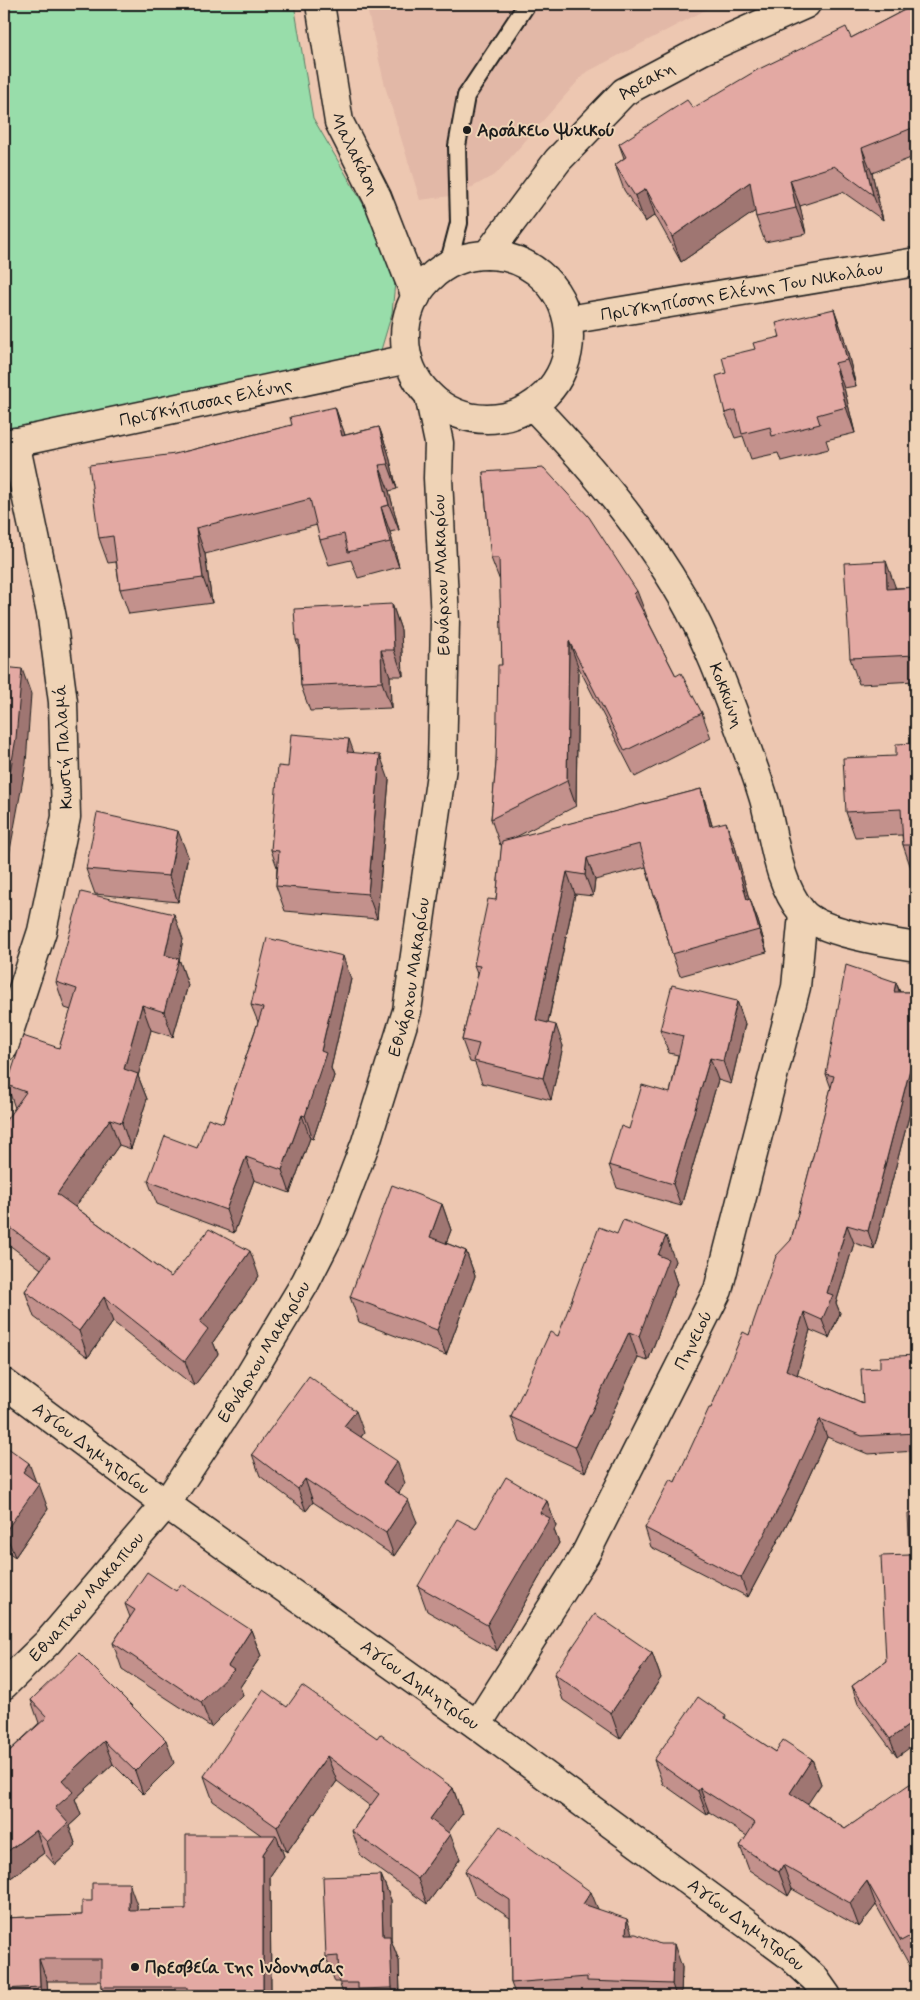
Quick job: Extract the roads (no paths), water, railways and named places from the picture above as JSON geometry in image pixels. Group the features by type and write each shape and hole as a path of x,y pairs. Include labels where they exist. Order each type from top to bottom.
{"street":[{"name":"Μαλακάση","path":"320,4 339,122 377,197 416,297"},
{"name":"Αρεακη","path":"487,255 558,160 624,92 703,50 806,4"},
{"path":"487,255 514,259 539,273 557,294 568,320 568,352 556,383 533,406 507,417 479,419 452,411 429,395 416,379 408,359 406,327 416,297 430,279 448,264 466,258 487,255"},
{"name":"Πριγκηπίσσης Ελένης Του Νικολάου","path":"568,320 916,262"},
{"name":"Πριγκήπισσας Ελένης","path":"10,443 408,359"},
{"name":"Εθνάρχου Μακαρίου","path":"166,1504 238,1396 305,1282 333,1228 366,1142 407,1011 442,767 445,620 438,478 439,442 429,395"},
{"name":"Κοκκώνη","path":"533,406 588,468 654,550 682,597 704,640 744,742 763,798 781,869 791,895 803,914 822,926 916,947"},
{"name":"Κωστή Παλαμά","path":"4,1047 42,931 66,817 63,702 52,618 10,443"},
{"name":"Πηνειού","path":"477,1725 584,1555 718,1290 796,986 803,914"},
{"name":"Αγίου Δημητρίου","path":"4,1382 166,1504 477,1725 789,1955 815,1980 827,1996"},
{"name":"Εθναπχου Μακαπιου","path":"4,1685 48,1642 166,1504"}],"lane":[{"path":"448,264 459,223 457,146 466,96 527,4"}],"place":[{"name":"Αρσάκειο Ψυχικού","path":"467,130"},
{"name":"Πρεσβεία της Ινδονησίας","path":"135,1967"}]}
